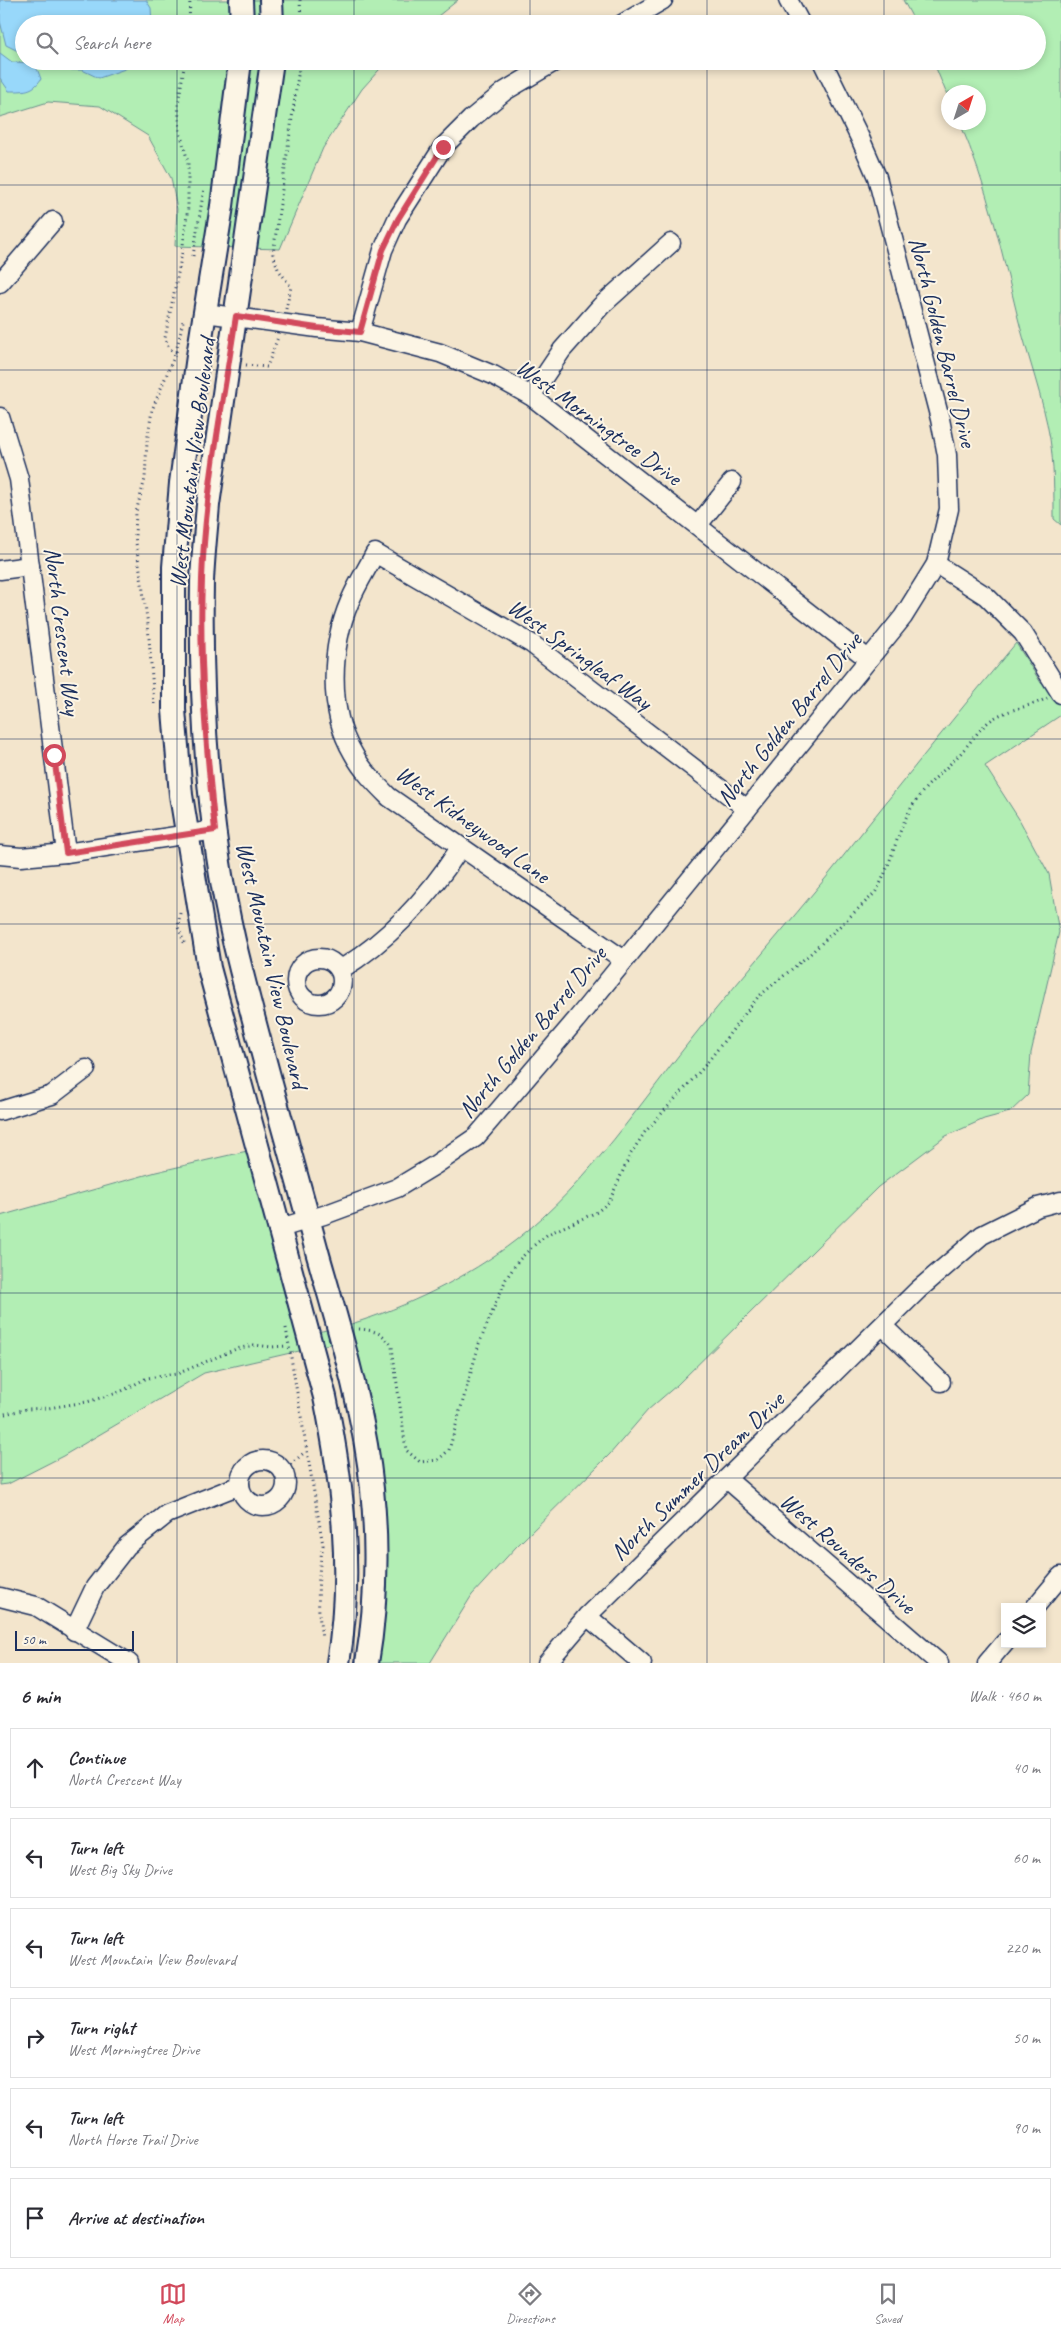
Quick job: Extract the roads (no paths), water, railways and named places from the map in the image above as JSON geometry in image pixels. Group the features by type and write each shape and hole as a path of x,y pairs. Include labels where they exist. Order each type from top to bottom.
{"street":[{"path":"240,0 241,15"},
{"path":"271,0 272,15"},
{"path":"637,15 663,0"},
{"path":"788,0 796,15"},
{"name":"West Mountain View Boulevard","path":"239,70 222,206 181,483 174,568 174,710 180,795 209,968 325,1397 338,1463 345,1561 342,1641 338,1663"},
{"name":"West Mountain View Boulevard","path":"271,70 210,496 202,579 204,699 215,830 234,937 263,1056 351,1374 367,1448 373,1514 374,1561 374,1596 367,1663"},
{"path":"360,332 383,250 398,219 443,147 471,119 505,91 541,70"},
{"name":"North Golden Barrel Drive","path":"280,1228 309,1220 397,1188 436,1166 476,1137 624,960 903,616 936,564 949,509 947,454 940,419 877,177 826,70"},
{"path":"0,282 53,221"},
{"path":"531,396 562,350 601,306 670,244"},
{"name":"West Morningtree Drive","path":"205,313 360,332 440,353 493,375 531,396 868,659"},
{"name":"North Crescent Way","path":"0,417 19,479 66,853"},
{"path":"698,525 732,482"},
{"name":"West Springleaf Way","path":"376,553 532,644 747,809"},
{"name":"West Kidneywood Lane","path":"376,553 350,600 334,658 336,704 352,752 367,774 389,798 624,960"},
{"path":"936,564 986,596 1023,632 1060,693"},
{"path":"0,570 30,566"},
{"path":"0,855 21,857 66,853 215,830"},
{"path":"340,970 358,959 393,930 434,886 460,848"},
{"path":"0,1111 52,1095 86,1069"},
{"name":"North Summer Dream Drive","path":"547,1663 587,1616 884,1326 918,1290 982,1235 1038,1207 1061,1201"},
{"path":"884,1326 941,1382"},
{"path":"256,1461 271,1461 283,1471 286,1485 284,1492 274,1503 267,1506 252,1503 242,1492 240,1485 243,1470 256,1461"},
{"name":"West Rounders Drive","path":"726,1479 939,1663"},
{"path":"74,1631 95,1587 126,1546 168,1514 240,1485"},
{"path":"1037,1603 1061,1576"},
{"path":"0,1597 36,1606 129,1663"},
{"path":"587,1616 642,1663"},
{"path":"987,1663 1001,1647"}],"water":[{"path":"0,0 146,0 151,8 151,15 15,15 15,50 6,45 0,21"},
{"path":"0,53 15,62 15,70 38,70 41,79 31,89 9,91 0,78"},
{"path":"82,70 122,70 99,78"}]}
